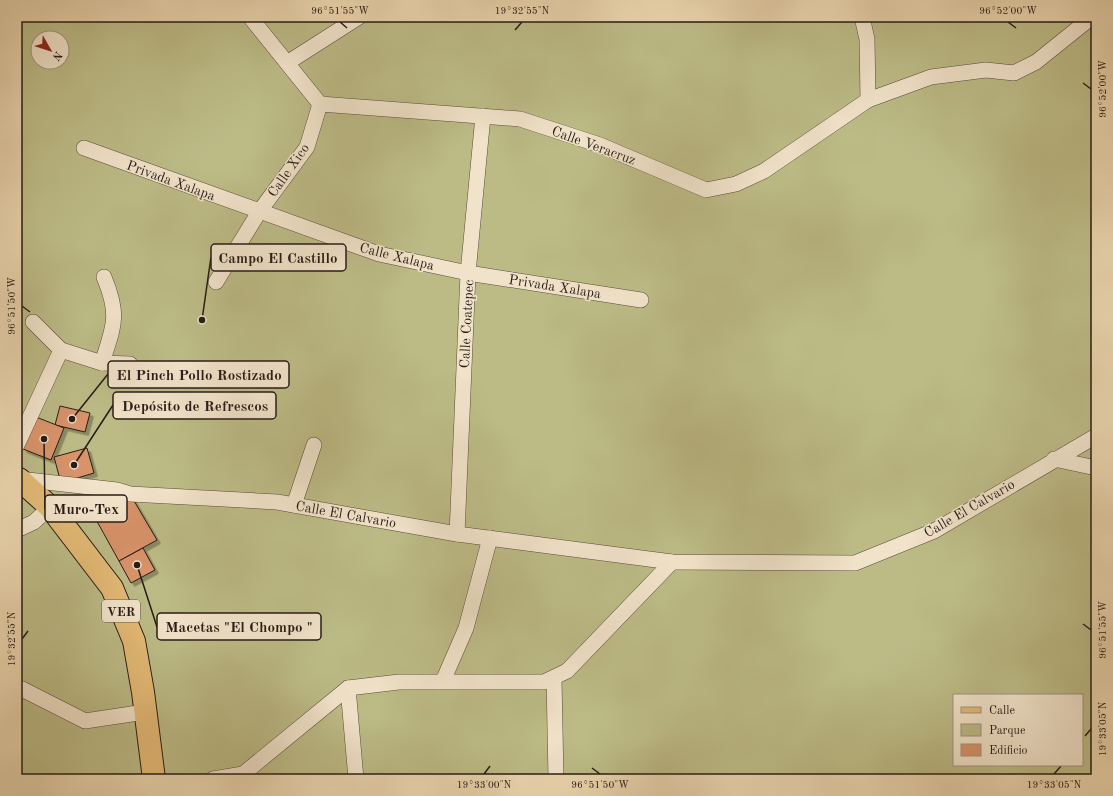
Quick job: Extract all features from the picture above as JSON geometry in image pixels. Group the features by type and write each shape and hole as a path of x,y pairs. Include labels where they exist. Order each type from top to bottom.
{"main road":[{"name":"VER","path":"18,480 50,507 112,588 134,641 154,779"}],"street":[{"path":"250,17 320,104"},
{"path":"287,63 359,17"},
{"path":"862,17 867,39 868,100"},
{"name":"Calle Veracruz","path":"320,104 520,119 600,145 706,190 736,184 764,170 868,100 931,78 986,70 1014,73 1036,62 1092,17"},
{"name":"Calle Xico","path":"259,212 307,147 320,104"},
{"name":"Calle Coatepec","path":"457,534 468,273 483,116"},
{"name":"Privada Xalapa","path":"84,148 259,212"},
{"path":"216,282 259,212"},
{"name":"Calle Xalapa","path":"259,212 379,254 468,273"},
{"name":"Privada Xalapa","path":"468,273 642,300"},
{"path":"102,363 115,322 112,298 104,278"},
{"path":"33,322 61,350 102,363 130,364"},
{"path":"17,445 61,350"},
{"name":"Calle El Calvario","path":"18,480 117,490 130,494 277,502 457,534 672,562 855,563 934,531 1054,459 1096,436"},
{"path":"294,505 314,445"},
{"path":"1054,459 1096,468"},
{"path":"17,530 34,522 50,507"},
{"path":"443,681 466,628 490,538"},
{"path":"213,779 243,774 348,688 399,682 544,682 567,672 672,562"},
{"path":"554,678 556,779"},
{"path":"348,688 356,779"},
{"path":"17,694 22,689 85,721 145,712"}],"green space":[{"path":"17,17 1096,17 1096,779 17,779"}],"building":[{"path":"60,406 90,413 85,432 55,425"},
{"path":"36,417 64,428 51,460 23,449"},
{"path":"87,448 94,473 61,483 54,457"},
{"path":"130,494 157,540 119,561 94,516"},
{"path":"143,548 155,570 131,583 119,561"}],"place":[{"name":"Campo El Castillo","path":"202,320"},
{"name":"El Pinch Pollo Rostizado","path":"72,419"},
{"name":"Muro-Tex","path":"44,439"},
{"name":"Depósito de Refrescos","path":"74,465"},
{"name":"Macetas \"El Chompo \"","path":"137,565"}]}
